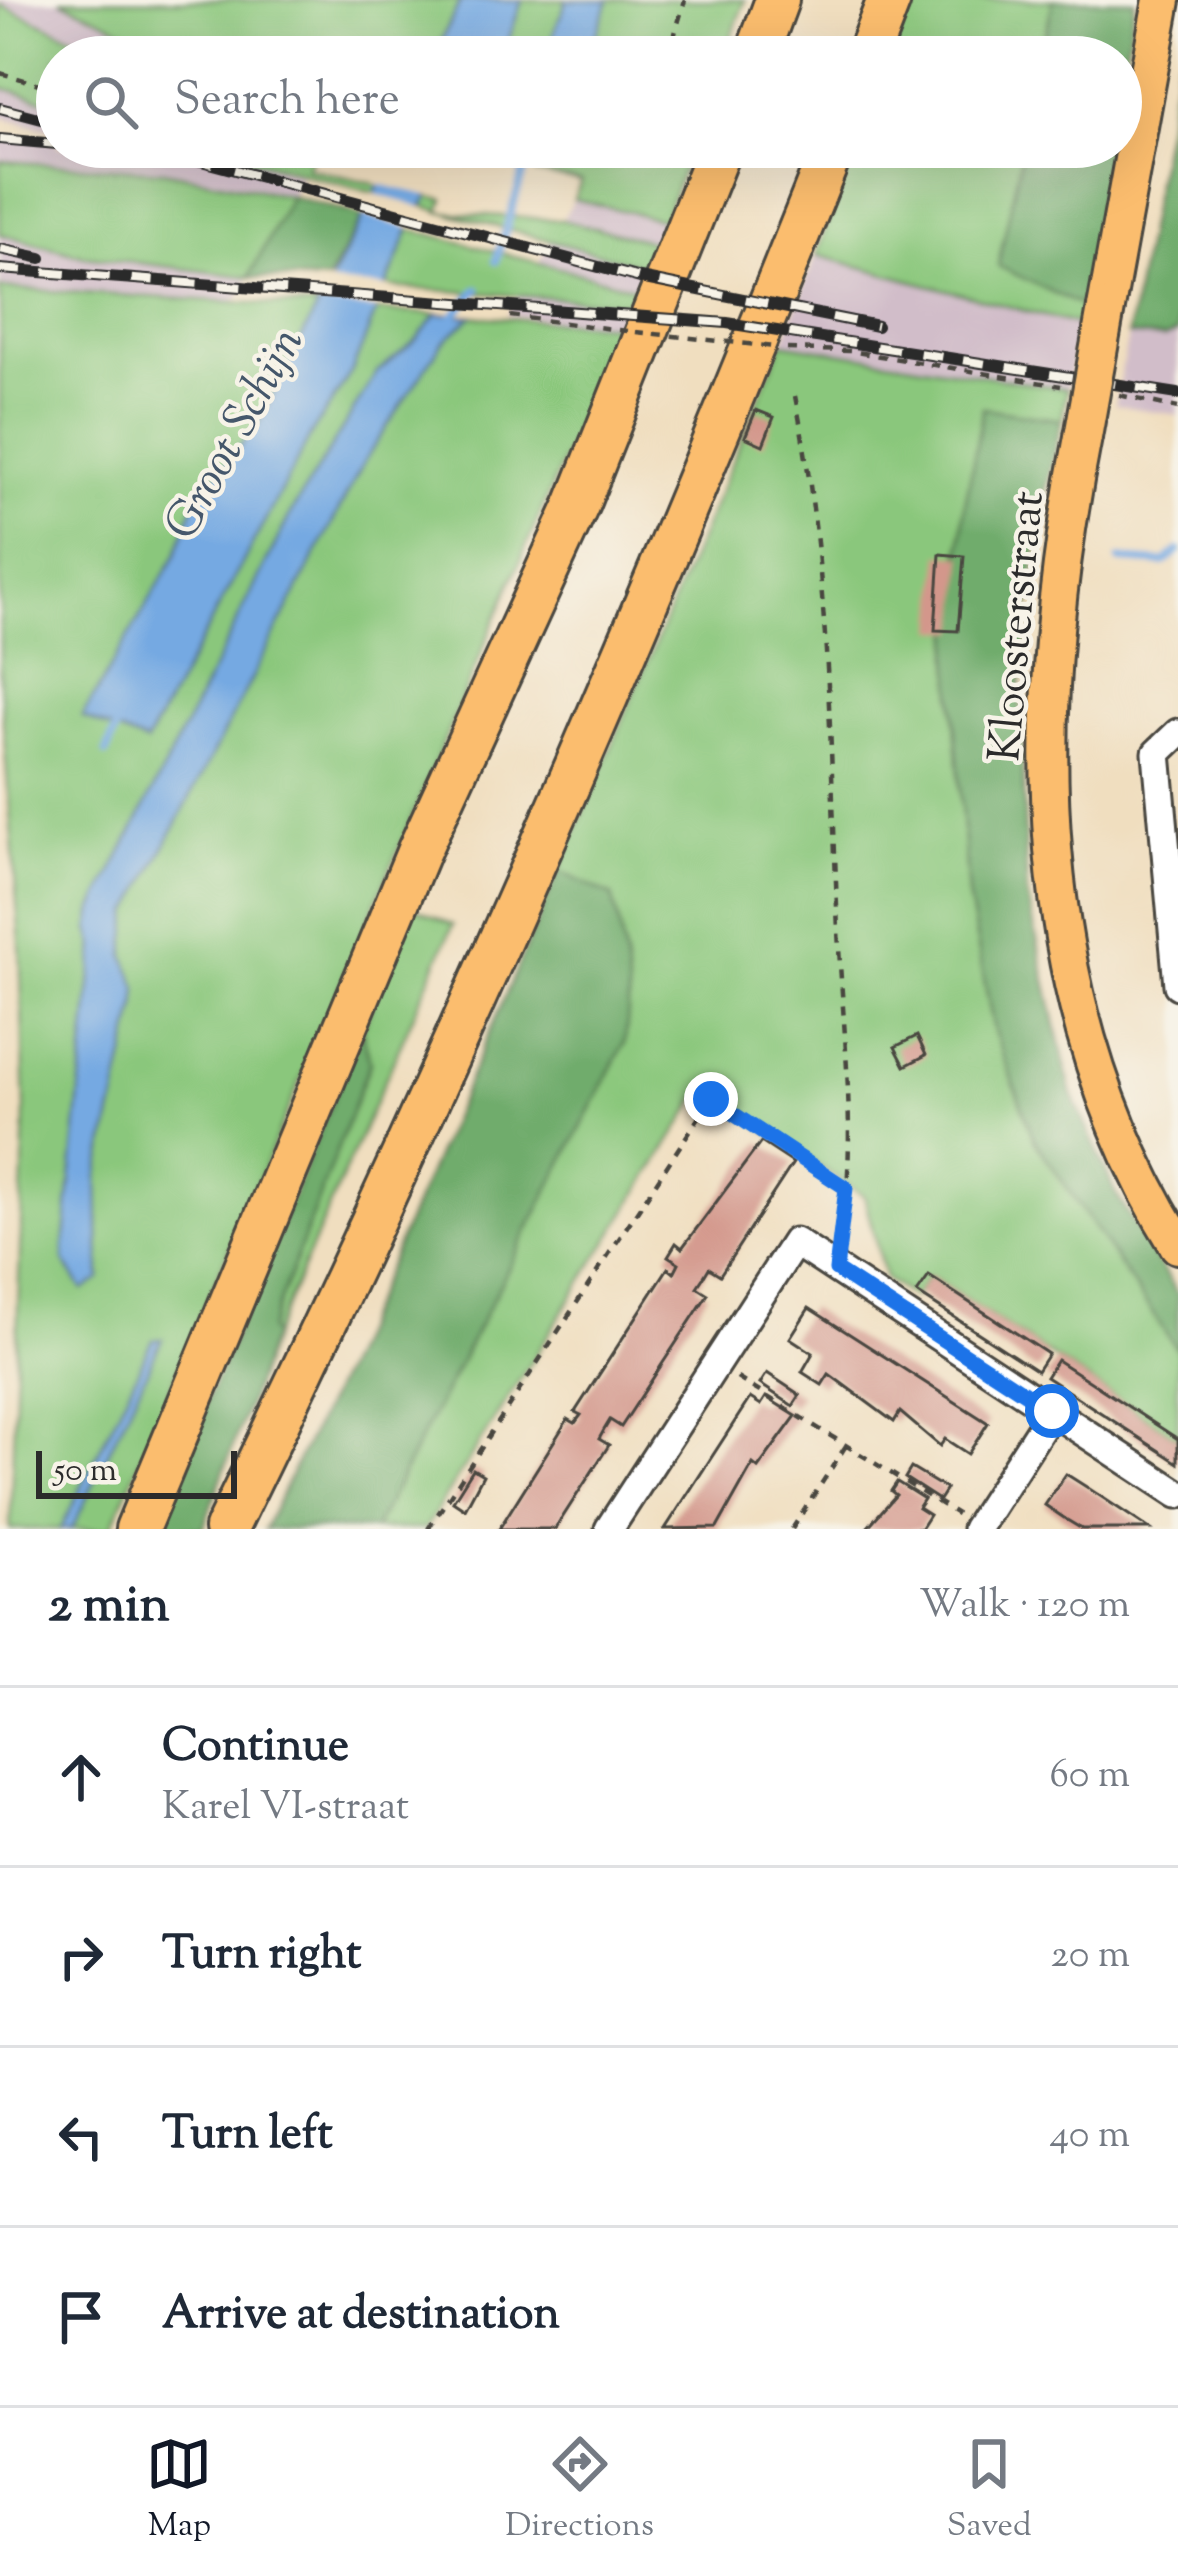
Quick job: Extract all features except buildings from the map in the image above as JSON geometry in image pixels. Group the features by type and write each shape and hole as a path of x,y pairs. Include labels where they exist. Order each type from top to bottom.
{"highway":[{"path":"764,36 777,0"},
{"path":"875,36 889,0"},
{"path":"137,1529 418,850 578,503 712,168"},
{"path":"226,1529 530,878 692,501 825,168"}],"main road":[{"name":"Kloosterstraat","path":"1142,110 1162,0"},
{"name":"Kloosterstraat","path":"1131,168 1066,527 1048,701 1056,902 1086,1036 1126,1140 1178,1245"}],"street":[{"path":"1178,734 1157,752 1178,985"},
{"path":"609,1529 795,1243 1178,1494"},
{"path":"976,1528 1052,1411"}],"path":[{"path":"674,36 685,0"},
{"path":"0,73 36,83"},
{"path":"510,316 775,347 850,351 1072,388"},
{"path":"1117,395 1178,408"},
{"path":"795,396 816,500 826,640 848,1125 836,1270"},
{"path":"428,1529 711,1099 846,1188"},
{"path":"716,1365 976,1528"},
{"path":"791,1529 847,1444"}],"shaded area":[{"path":"0,0 60,0 138,36 71,36 0,5"},
{"path":"0,87 36,98 36,126 0,117"},
{"path":"0,135 36,138 36,163 0,161"},
{"path":"114,168 274,168 301,176 291,196 163,171"},
{"path":"574,199 663,220 654,242 562,220"},
{"path":"0,234 85,256 249,277 239,298 220,304 0,287"},
{"path":"550,242 644,266 636,288 538,263"},
{"path":"816,255 1078,325 1067,389 783,343"},
{"path":"519,295 629,303 620,325 507,315"},
{"path":"1178,332 1178,415 1115,405 1128,335 1165,338"}],"green space":[{"path":"60,0 461,0 443,36 138,36"},
{"path":"522,0 567,0 552,36 510,36"},
{"path":"609,0 745,0 732,36 596,36"},
{"path":"910,0 1053,0 1045,36 897,36"},
{"path":"1053,0 1135,0 1129,36 1045,36"},
{"path":"0,5 71,36 36,36 36,98 0,87"},
{"path":"1178,58 1178,332 1165,338 1128,335"},
{"path":"0,161 36,163 36,168 163,171 291,196 249,277 85,256 0,234"},
{"path":"281,168 307,168 444,199 440,211"},
{"path":"538,168 683,168 663,220 574,199 581,181 536,173"},
{"path":"848,168 1019,168 999,266 1081,306 1078,325 816,255"},
{"path":"1019,168 1105,168 1081,306 998,266"},
{"path":"291,196 363,216 327,281 249,277"},
{"path":"446,212 562,220 654,242 644,266"},
{"path":"410,229 636,288 629,303 386,287"},
{"path":"0,288 620,325 111,1529 10,1529 25,1112 20,945 0,682"},
{"path":"782,343 1067,389 1062,420 983,409 965,505 950,654 968,894 994,1030 1034,1139 1178,1351 1178,1439 929,1276 913,1298 885,1279 864,1196 704,1089 425,1529 374,1529 624,1044 612,897 559,871"},
{"path":"983,408 1062,420 1041,512 1020,688 1027,894 1071,1092 1116,1194 1178,1295 1178,1351 1034,1139 994,1030 968,894 950,654 965,505"},
{"path":"559,871 612,896 627,970 624,1044 374,1529 264,1529 347,1361"},
{"path":"411,906 453,925 273,1335 268,1331 370,1063 362,1030"},
{"path":"362,1030 370,1062 269,1330 273,1335 203,1529 153,1529"}],"water":[{"path":"461,0 522,0 510,36 443,36"},
{"path":"567,0 609,0 596,36 552,36"},
{"path":"383,168 447,168 412,223 352,371 312,433 146,743 82,717 176,555 196,500 258,424 375,194"},
{"path":"437,314 472,316 442,343 365,460 130,913 125,956 138,988 136,1008 98,1178 100,1279 83,1290 64,1261 64,1247 95,946 90,930 94,909 291,513 377,372 415,341"},
{"path":"162,1339 72,1529 61,1529 153,1340"}],"pier":[{"path":"378,168 455,168 437,197 373,183"},
{"path":"369,193 429,209 416,230 357,214"},
{"path":"320,282 393,288 385,310 310,304"}],"waterway":[{"path":"496,261 525,168"},
{"path":"448,322 478,289"},
{"path":"1120,560 1164,563 1178,551"},
{"name":"Groot Schijn","path":"106,753 117,727"}],"railway":[{"path":"0,108 36,117"},
{"path":"0,139 36,142"},
{"path":"228,168 640,278 877,326"},
{"path":"0,249 41,258"},
{"path":"0,269 727,323 1178,394"}],"route":[{"path":"711,1099 846,1188 836,1270 1052,1411"}]}
